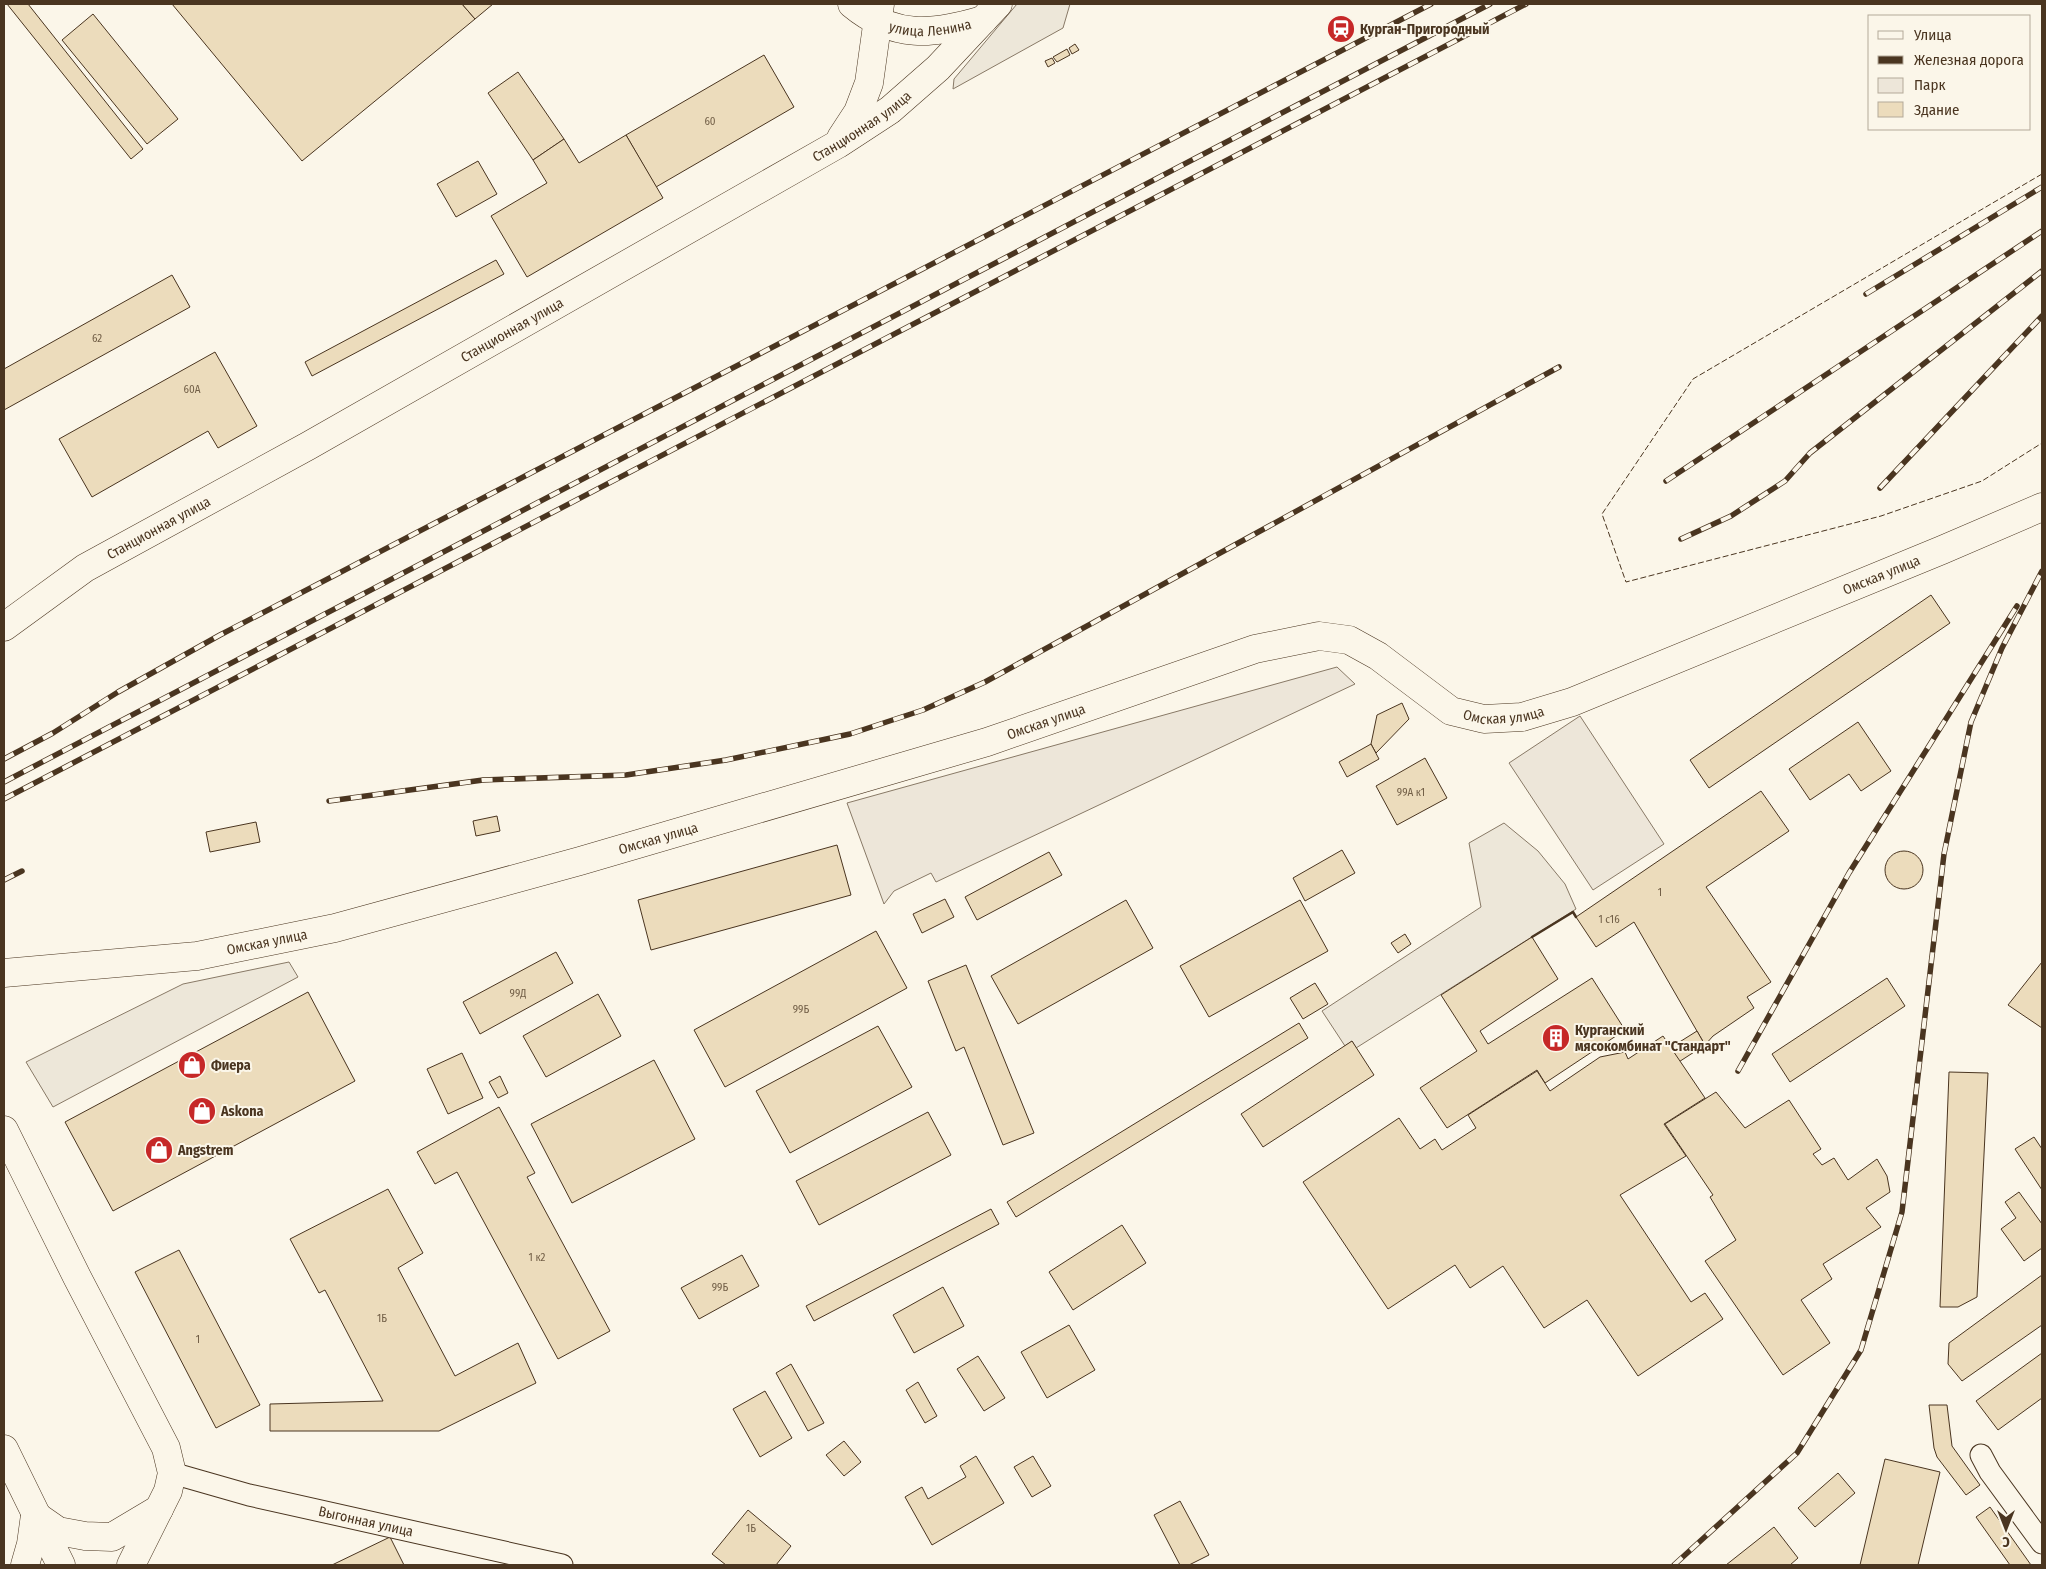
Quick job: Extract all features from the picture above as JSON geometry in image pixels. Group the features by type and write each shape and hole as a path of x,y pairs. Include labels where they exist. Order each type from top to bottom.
{"main road":[{"name":"улица Ленина","path":"852,4 878,13 899,30 925,32 952,29 991,12"},
{"name":"Станционная улица","path":"4,627 85,568 308,446 838,144 890,110 938,68 991,12"},
{"name":"улица Ленина","path":"838,144 858,112 869,84 878,13"},
{"name":"Омская улица","path":"4,973 197,956 335,928 580,861 987,742 1254,649 1318,636 1349,640 1378,656 1451,711 1484,719 1522,717 1572,702 2042,507"},
{"path":"4,1130 77,1277 166,1448 172,1473 168,1491 131,1565"},
{"path":"4,1449 61,1565"},
{"path":"35,1515 58,1531 85,1536 112,1537 159,1509"},
{"path":"25,1565 31,1544 35,1515"}],"street":[{"path":"1981,1455 1990,1472 2042,1543"},
{"name":"Выгонная улица","path":"172,1473 249,1495 562,1565"}],"green space":[{"path":"1337,667 1355,684 936,882 931,873 894,891 884,904 847,803"},
{"path":"1580,716 1664,844 1593,890 1509,763"}],"shaded area":[{"path":"1017,4 1070,4 1063,28 953,89 954,79"},
{"path":"1504,823 1538,851 1565,884 1576,909 1356,1048 1352,1041 1345,1046 1322,1011 1481,907 1469,843"},
{"path":"289,962 298,977 53,1107 26,1062 183,984"}],"building":[{"path":"7,4 28,4 143,149 131,159"},
{"path":"172,4 462,4 475,19 302,161"},
{"path":"462,4 493,4 475,19"},
{"path":"93,14 178,119 147,144 62,40"},
{"path":"1075,44 1079,50 1072,54 1069,48"},
{"path":"1067,49 1070,55 1057,62 1053,57"},
{"path":"764,55 794,107 656,187 626,135"},
{"path":"1052,58 1055,63 1048,67 1045,61"},
{"path":"518,72 564,139 533,160 488,93"},
{"path":"626,135 663,198 527,277 491,216 547,183 533,160 564,139 579,163"},
{"path":"478,161 497,194 456,217 437,184"},
{"path":"496,260 504,274 312,376 305,362"},
{"path":"172,275 190,307 4,410 4,369"},
{"path":"215,352 257,426 218,448 208,431 92,497 59,439"},
{"path":"1931,595 1950,623 1709,788 1690,760"},
{"path":"1402,703 1409,719 1376,753 1371,744 1377,715"},
{"path":"1858,722 1891,771 1861,791 1849,774 1810,800 1789,769"},
{"path":"1371,744 1379,759 1347,777 1339,762"},
{"path":"1425,758 1447,798 1397,825 1376,786"},
{"path":"1761,791 1789,831 1706,887 1771,982 1747,997 1754,1008 1713,1036 1705,1045 1634,922 1596,947 1576,917"},
{"path":"497,816 500,831 476,836 473,821"},
{"path":"256,822 260,842 210,852 206,832"},
{"path":"837,845 851,895 651,950 638,900"},
{"path":"1342,850 1355,873 1305,901 1293,878"},
{"path":"1904,851 1917,857 1923,870 1917,883 1904,889 1891,883 1885,870 1891,857"},
{"path":"1049,852 1062,875 977,920 965,897"},
{"path":"945,899 954,917 922,933 913,914"},
{"path":"1126,900 1153,948 1018,1024 991,976"},
{"path":"1300,900 1328,951 1209,1017 1180,966"},
{"path":"876,931 907,988 725,1087 694,1030"},
{"path":"1405,934 1411,944 1398,953 1391,943"},
{"name":"Курганский мясокомбинат \"Стандарт\"","path":"1532,937 1558,979 1480,1031 1488,1044 1592,978 1625,1030 1545,1083 1537,1070 1447,1128 1420,1088 1477,1051 1441,995"},
{"path":"556,952 573,983 480,1034 463,1002"},
{"path":"2042,962 2042,1028 2008,1005"},
{"path":"966,965 1034,1133 1003,1145 964,1047 956,1051 928,981"},
{"path":"1887,978 1905,1006 1790,1082 1772,1054"},
{"path":"1315,983 1328,1004 1303,1019 1290,998"},
{"path":"308,992 355,1081 113,1211 65,1122"},
{"path":"598,994 621,1036 546,1077 523,1036"},
{"path":"1299,1023 1308,1038 1016,1217 1007,1202"},
{"path":"878,1026 912,1087 790,1153 756,1091"},
{"path":"1697,1031 1705,1045 1671,1067 1662,1053"},
{"path":"1663,1036 1705,1098 1664,1124 1686,1156 1620,1195 1691,1302 1705,1293 1723,1319 1638,1376 1587,1300 1544,1328 1503,1266 1470,1288 1455,1265 1388,1309 1303,1182 1399,1118 1420,1149 1435,1139 1442,1150 1476,1128 1468,1115 1537,1071 1550,1091 1600,1057 1625,1052 1628,1059"},
{"path":"1352,1041 1374,1075 1263,1147 1241,1114"},
{"path":"462,1053 483,1098 448,1114 427,1069"},
{"path":"654,1060 695,1139 572,1203 531,1124"},
{"path":"1949,1072 1988,1073 1977,1297 1958,1307 1940,1307"},
{"path":"500,1076 508,1093 498,1098 489,1082"},
{"path":"1716,1092 1745,1128 1789,1100 1821,1149 1813,1154 1822,1165 1834,1158 1848,1180 1877,1159 1887,1176 1890,1192 1866,1208 1881,1227 1823,1264 1832,1279 1801,1300 1830,1343 1783,1375 1705,1261 1736,1240 1710,1197 1713,1195 1665,1124"},
{"path":"499,1107 535,1173 527,1177 610,1331 558,1359 457,1172 435,1184 417,1152"},
{"path":"928,1112 951,1155 819,1225 796,1181"},
{"path":"2034,1137 2042,1149 2042,1190 2015,1149"},
{"path":"388,1189 423,1253 398,1268 455,1376 518,1343 536,1383 439,1431 270,1431 270,1404 383,1401 325,1290 319,1293 290,1239"},
{"path":"2019,1192 2042,1224 2042,1248 2024,1261 2001,1229 2016,1218 2005,1202"},
{"path":"991,1209 999,1224 814,1321 806,1306"},
{"path":"1122,1225 1146,1263 1073,1310 1049,1272"},
{"path":"179,1250 260,1405 216,1428 135,1272"},
{"path":"742,1255 759,1286 699,1319 681,1288"},
{"path":"2042,1275 2042,1325 1962,1381 1948,1364 1949,1343"},
{"path":"943,1287 964,1326 914,1353 893,1315"},
{"path":"1069,1325 1095,1370 1047,1398 1021,1352"},
{"path":"2042,1353 2042,1398 1998,1430 1976,1401"},
{"path":"978,1356 1005,1398 984,1411 957,1369"},
{"path":"791,1364 824,1423 808,1431 776,1373"},
{"path":"918,1382 937,1416 925,1423 906,1390"},
{"path":"765,1391 792,1438 760,1457 733,1409"},
{"path":"1929,1405 1947,1405 1952,1446 1980,1485 1966,1495 1937,1457 1934,1448"},
{"path":"844,1441 861,1462 844,1476 826,1455"},
{"path":"976,1456 1004,1503 932,1545 905,1497 922,1487 928,1499 966,1477 960,1466"},
{"path":"1033,1456 1051,1486 1032,1497 1014,1467"},
{"path":"1885,1459 1940,1472 1918,1565 1860,1565"},
{"path":"1838,1473 1855,1493 1815,1527 1798,1508"},
{"path":"1180,1501 1209,1555 1189,1565 1180,1565 1154,1515"},
{"path":"1990,1507 2031,1565 2010,1565 1976,1517"},
{"path":"748,1510 791,1546 776,1565 726,1565 712,1554"},
{"path":"1774,1527 1798,1558 1790,1565 1726,1565"},
{"path":"390,1537 404,1565 332,1565"}],"railway":[{"path":"4,759 53,733 118,692 220,635 1431,4"},
{"path":"4,782 1490,4"},
{"path":"4,799 1526,4"},
{"path":"1866,294 2042,187"},
{"path":"1666,481 2042,231"},
{"path":"1681,539 1731,516 1785,481 1810,453 2042,271"},
{"path":"1880,488 2042,316"},
{"path":"329,801 483,780 626,775 726,760 850,734 923,710 985,682 1559,367"},
{"path":"1674,1565 1797,1453 1861,1350 1902,1212 1944,854 1971,722 2002,648 2042,571"},
{"path":"1738,1071 1849,873 2017,606"},
{"path":"4,880 22,871"}],"fence":[{"path":"2042,174 1693,379 1602,514 1626,582 1881,516 1982,481 2042,443"}],"wall":[{"path":"1532,937 1573,912 1576,917"}],"place":[{"name":"Курган-Пригородный","path":"1341,29"},
{"name":"Курганский мясокомбинат \"Стандарт\"","path":"1556,1038"},
{"name":"Фиера","path":"192,1065"},
{"name":"Askona","path":"202,1111"},
{"name":"Angstrem","path":"159,1150"}]}
